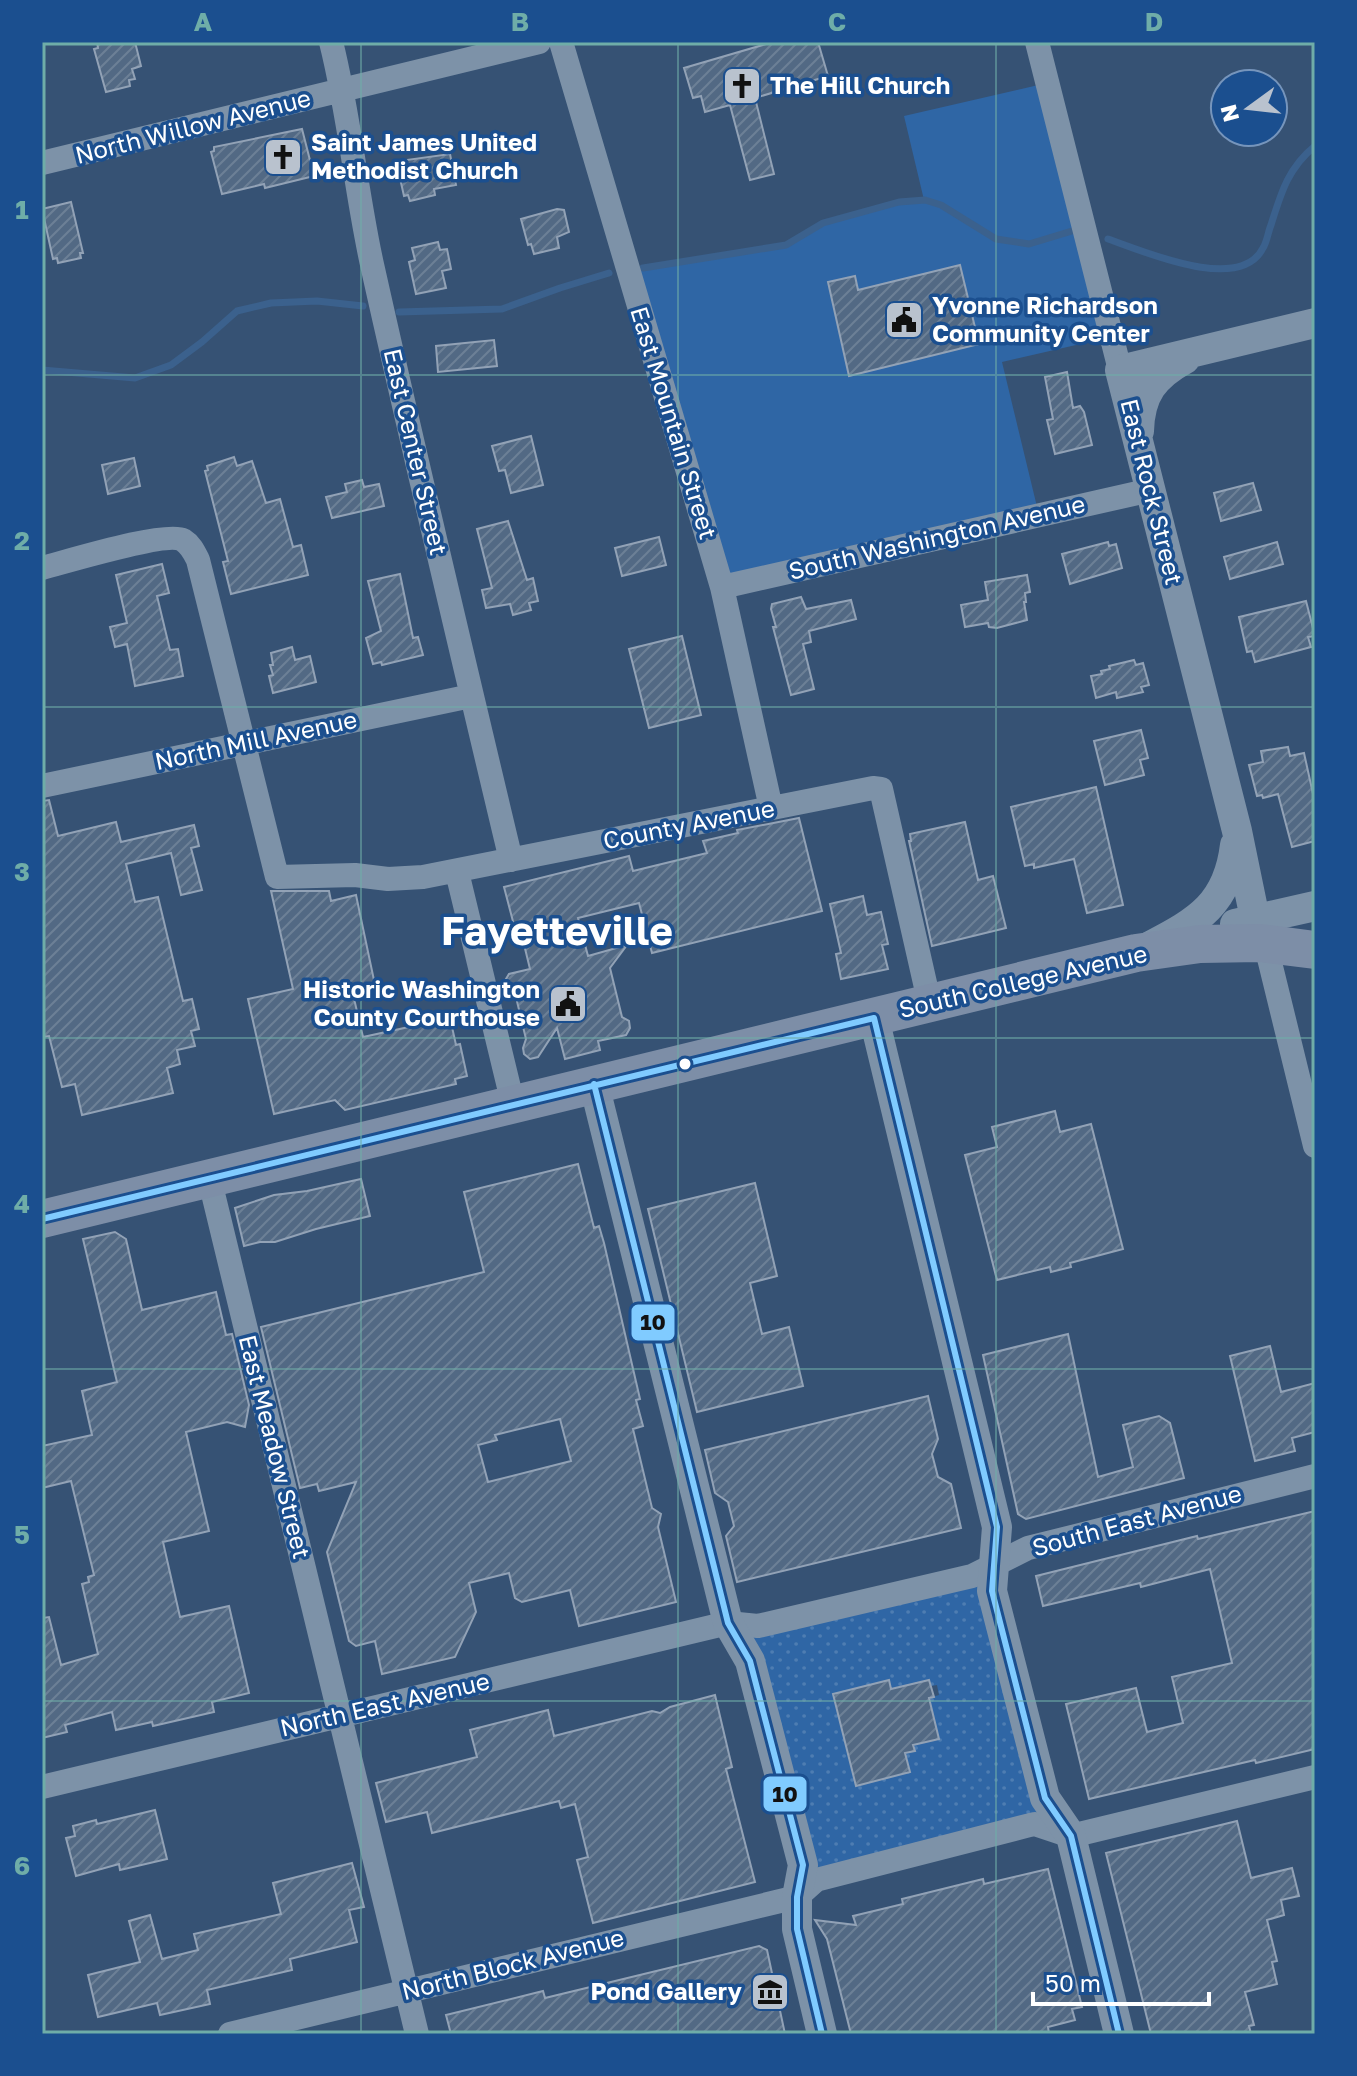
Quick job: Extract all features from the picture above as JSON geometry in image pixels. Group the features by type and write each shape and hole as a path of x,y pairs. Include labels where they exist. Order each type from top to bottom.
{"main road":[{"name":"South College Avenue","path":"42,1219 1136,953 1260,934 1315,950"}],"street":[{"name":"East Center Street","path":"331,42 344,90 372,264 511,860"},
{"name":"North Willow Avenue","path":"42,163 539,42"},
{"name":"East Mountain Street","path":"561,42 722,587 771,808"},
{"name":"East Rock Street","path":"1037,42 1315,1146"},
{"path":"1120,370 1315,323"},
{"path":"1138,441 1139,409 1150,387 1165,370 1202,350"},
{"name":"South Washington Avenue","path":"722,587 1151,490"},
{"path":"42,568 158,539 182,540 192,548 198,560 244,744"},
{"name":"North Mill Avenue","path":"42,786 471,696"},
{"name":"County Avenue","path":"244,744 277,877 423,877 873,788 881,789 930,1005"},
{"path":"1136,953 1192,924 1212,904 1225,885 1233,864 1237,831"},
{"path":"457,872 513,1104"},
{"path":"1260,934 1315,906"},
{"path":"874,1018 997,1527 992,1591 1045,1798 1071,1836 1119,2034"},
{"path":"594,1084 728,1623 750,1661 803,1865 797,1897 797,1929 822,2034"},
{"name":"East Meadow Street","path":"209,1177 417,2034"},
{"name":"South East Avenue","path":"728,1623 758,1626 970,1577 1028,1548 1315,1476"},
{"name":"North East Avenue","path":"42,1787 728,1623"},
{"path":"1071,1836 1315,1777"},
{"name":"North Block Avenue","path":"230,2034 797,1897 816,1880 1030,1825 1071,1836"}],"shaded area":[{"path":"1047,83 1111,337 1002,362 1039,515 722,587 628,271 786,245 823,223 898,202 924,200 904,116"},
{"path":"993,1566 1045,1798 1035,1824 816,1880 728,1623","holes":["889,1680 895,1701 918,1682 929,1680 931,1686 937,1685 939,1695 929,1698 939,1739 913,1745 914,1751 905,1753 910,1772 856,1786 833,1694"]}],"building":[{"path":"97,42 135,42 141,66 132,69 135,79 129,80 130,86 106,92 94,49 98,48"},
{"name":"The Hill Church","path":"773,42 818,42 828,76 755,98 774,174 750,180 730,105 705,112 701,96 693,98 684,68"},
{"path":"302,129 314,176 222,194 211,152 214,147"},
{"path":"450,154 456,185 434,189 435,195 410,201 408,195 404,196 397,165 400,165 399,161"},
{"path":"71,202 83,253 80,253 81,258 58,263 57,258 53,259 42,209"},
{"path":"557,209 564,210 569,232 557,237 559,248 534,254 531,244 528,245 521,219"},
{"path":"438,242 440,250 447,249 451,269 442,271 446,288 416,294 409,262 415,260 412,248"},
{"name":"Yvonne Richardson Community Center","path":"960,265 979,344 849,376 828,282 855,276 858,290"},
{"path":"494,340 497,366 438,372 436,346"},
{"path":"1067,372 1073,408 1080,406 1084,412 1092,445 1055,454 1047,420 1053,419 1045,377"},
{"path":"531,436 543,485 511,493 505,470 499,471 492,446"},
{"path":"234,457 237,466 252,461 266,503 280,499 293,547 301,545 308,575 231,594 223,562 228,561 205,471 208,470 207,466"},
{"path":"134,458 140,486 108,494 102,465"},
{"path":"362,480 364,487 379,484 384,506 332,518 326,497 347,492 345,484"},
{"path":"1253,483 1261,510 1221,521 1214,493"},
{"path":"508,521 527,580 533,578 538,601 529,603 531,610 513,615 510,604 486,608 482,590 492,588 477,529"},
{"path":"659,537 666,565 622,576 615,548"},
{"path":"1108,542 1109,546 1116,544 1122,568 1070,584 1062,554"},
{"path":"1277,542 1283,564 1230,579 1224,557"},
{"path":"162,564 169,593 157,596 170,650 178,649 183,676 135,686 127,644 115,647 110,627 127,623 116,575"},
{"path":"400,574 413,638 418,637 423,655 382,665 381,662 373,664 366,638 381,631 368,581"},
{"path":"1027,575 1030,592 1025,593 1024,602 1027,620 997,628 989,627 988,623 965,627 961,605 988,600 985,582"},
{"path":"801,597 806,609 851,600 856,619 809,631 811,642 803,644 814,689 791,695 771,609 772,604"},
{"path":"1306,601 1315,636 1308,637 1311,647 1255,662 1252,651 1247,652 1239,617"},
{"path":"682,636 701,715 649,728 629,649"},
{"path":"292,647 295,660 310,656 316,682 273,693 269,676 273,675 271,653"},
{"path":"1134,660 1136,665 1143,663 1149,685 1141,687 1143,692 1117,698 1116,692 1096,698 1091,676 1102,674 1101,671 1110,669 1109,666"},
{"path":"1141,730 1148,758 1140,760 1144,775 1105,785 1094,741"},
{"path":"1288,747 1290,756 1304,753 1315,803 1315,841 1292,847 1278,794 1263,798 1262,795 1257,796 1249,765 1263,762 1261,751"},
{"path":"1096,787 1123,905 1087,913 1074,859 1034,868 1034,864 1025,866 1011,807"},
{"path":"49,800 58,836 116,822 121,842 194,825 199,846 191,848 202,890 181,895 171,853 126,864 135,902 158,897 183,1001 192,999 199,1029 191,1031 195,1046 177,1050 180,1064 167,1068 173,1093 82,1115 75,1084 62,1087 49,1036 42,1037 42,801"},
{"path":"799,818 822,911 652,953 639,903 578,918 588,956 627,945 610,968 622,1017 629,1021 630,1028 626,1035 598,1041 600,1050 565,1059 557,1028 538,1057 530,1059 524,1054 526,1039 515,993 503,984 509,974 530,969 521,932 516,933 504,887 629,856 633,871 707,853 703,841 738,833 737,830"},
{"path":"965,822 978,880 993,876 1006,928 932,946 910,834"},
{"path":"271,891 329,891 331,901 356,895 375,985 352,990 363,1037 450,1018 467,1076 455,1079 456,1084 345,1110 335,1100 274,1114 248,999 293,989"},
{"path":"863,896 867,915 881,912 888,944 882,945 888,969 841,979 836,954 841,953 830,904"},
{"path":"1055,1111 1060,1132 1091,1124 1123,1249 1070,1263 1071,1267 1051,1272 1050,1267 997,1280 965,1155 997,1147 992,1127"},
{"path":"578,1164 594,1228 599,1226 604,1243 640,1399 636,1400 643,1426 633,1429 652,1508 661,1514 658,1527 676,1602 579,1626 570,1590 522,1602 515,1598 509,1573 469,1583 476,1612 455,1657 382,1674 375,1641 356,1646 349,1641 327,1552 356,1482 319,1491 317,1484 300,1488 261,1327 484,1272 464,1192","holes":["560,1419 571,1461 488,1482 478,1445 497,1440 495,1435"]},
{"path":"361,1179 370,1216 275,1242 244,1246 235,1208 274,1195"},
{"path":"755,1183 777,1276 750,1283 762,1334 789,1327 803,1386 697,1412 648,1209"},
{"path":"115,1232 126,1239 142,1310 216,1292 226,1335 232,1334 249,1405 245,1427 227,1422 186,1432 209,1531 163,1542 180,1617 229,1606 249,1693 212,1702 214,1712 153,1726 152,1722 116,1730 112,1712 65,1725 67,1732 42,1738 42,1618 49,1617 61,1665 98,1654 82,1584 89,1582 88,1577 94,1575 71,1481 42,1488 42,1446 92,1435 82,1391 117,1382 83,1239"},
{"path":"1068,1334 1098,1477 1133,1467 1123,1425 1159,1416 1170,1423 1184,1478 1026,1519 1018,1514 983,1355"},
{"path":"1270,1346 1281,1392 1315,1383 1315,1432 1292,1438 1295,1451 1255,1461 1230,1356"},
{"path":"928,1396 938,1439 932,1454 938,1477 951,1484 961,1528 737,1582 726,1536 734,1526 728,1502 715,1493 705,1450"},
{"path":"1315,1511 1315,1749 1089,1799 1066,1704 1136,1688 1147,1732 1183,1723 1172,1677 1232,1663 1210,1569 1141,1587 1140,1583 1043,1606 1036,1576 1197,1536 1198,1539"},
{"path":"889,1680 891,1689 929,1680 934,1697 929,1698 939,1739 913,1745 915,1751 905,1753 910,1772 856,1786 833,1694"},
{"path":"715,1695 732,1767 726,1769 755,1882 593,1923 577,1860 588,1857 575,1804 561,1808 559,1801 432,1833 427,1812 386,1822 376,1783 477,1757 470,1730 548,1710 554,1736 652,1711 660,1713 670,1707"},
{"path":"155,1810 167,1859 120,1870 119,1864 76,1876 66,1838 75,1836 73,1826 96,1820 97,1824"},
{"path":"1237,1821 1251,1878 1292,1868 1299,1896 1281,1900 1284,1915 1267,1920 1277,1961 1272,1962 1277,1984 1245,1992 1254,2025 1249,2026 1251,2034 1151,2034 1106,1853"},
{"path":"352,1863 364,1907 349,1910 357,1942 290,1959 292,1970 207,1990 210,2004 160,2015 157,2003 98,2017 88,1975 140,1962 129,1921 150,1915 162,1959 198,1950 194,1934 281,1914 273,1883"},
{"path":"1048,1869 1082,2007 1072,2009 1075,2020 1048,2027 1049,2034 851,2034 827,1939 815,1920 856,1925 853,1916 903,1904 902,1899 983,1879 984,1884"},
{"path":"759,1946 767,1950 785,2034 451,2034 446,2015 543,1991 545,1998"}],"waterway":[{"path":"1108,239 1166,259 1213,269 1234,268 1251,261 1264,246 1292,172 1315,146"},
{"path":"643,268 786,245 823,223 899,202 925,200 941,205 996,239 1029,244 1072,231"},
{"path":"399,312 502,309 609,273"},
{"path":"42,370 135,378 171,365 237,311 271,303 317,301 363,306"}],"transit line":[{"name":"10","path":"42,1219 874,1018 997,1527 992,1591 1045,1798 1071,1836 1119,2034"},
{"name":"10","path":"594,1084 728,1623 750,1661 803,1865 797,1897 797,1929 822,2034"}],"place":[{"name":"The Hill Church","path":"742,86"},
{"name":"Saint James United Methodist Church","path":"283,157"},
{"name":"Yvonne Richardson Community Center","path":"904,320"},
{"name":"Historic Washington County Courthouse","path":"568,1004"},
{"name":"Pond Gallery","path":"770,1992"}],"district":[{"name":"Fayetteville","path":"557,931"}]}
